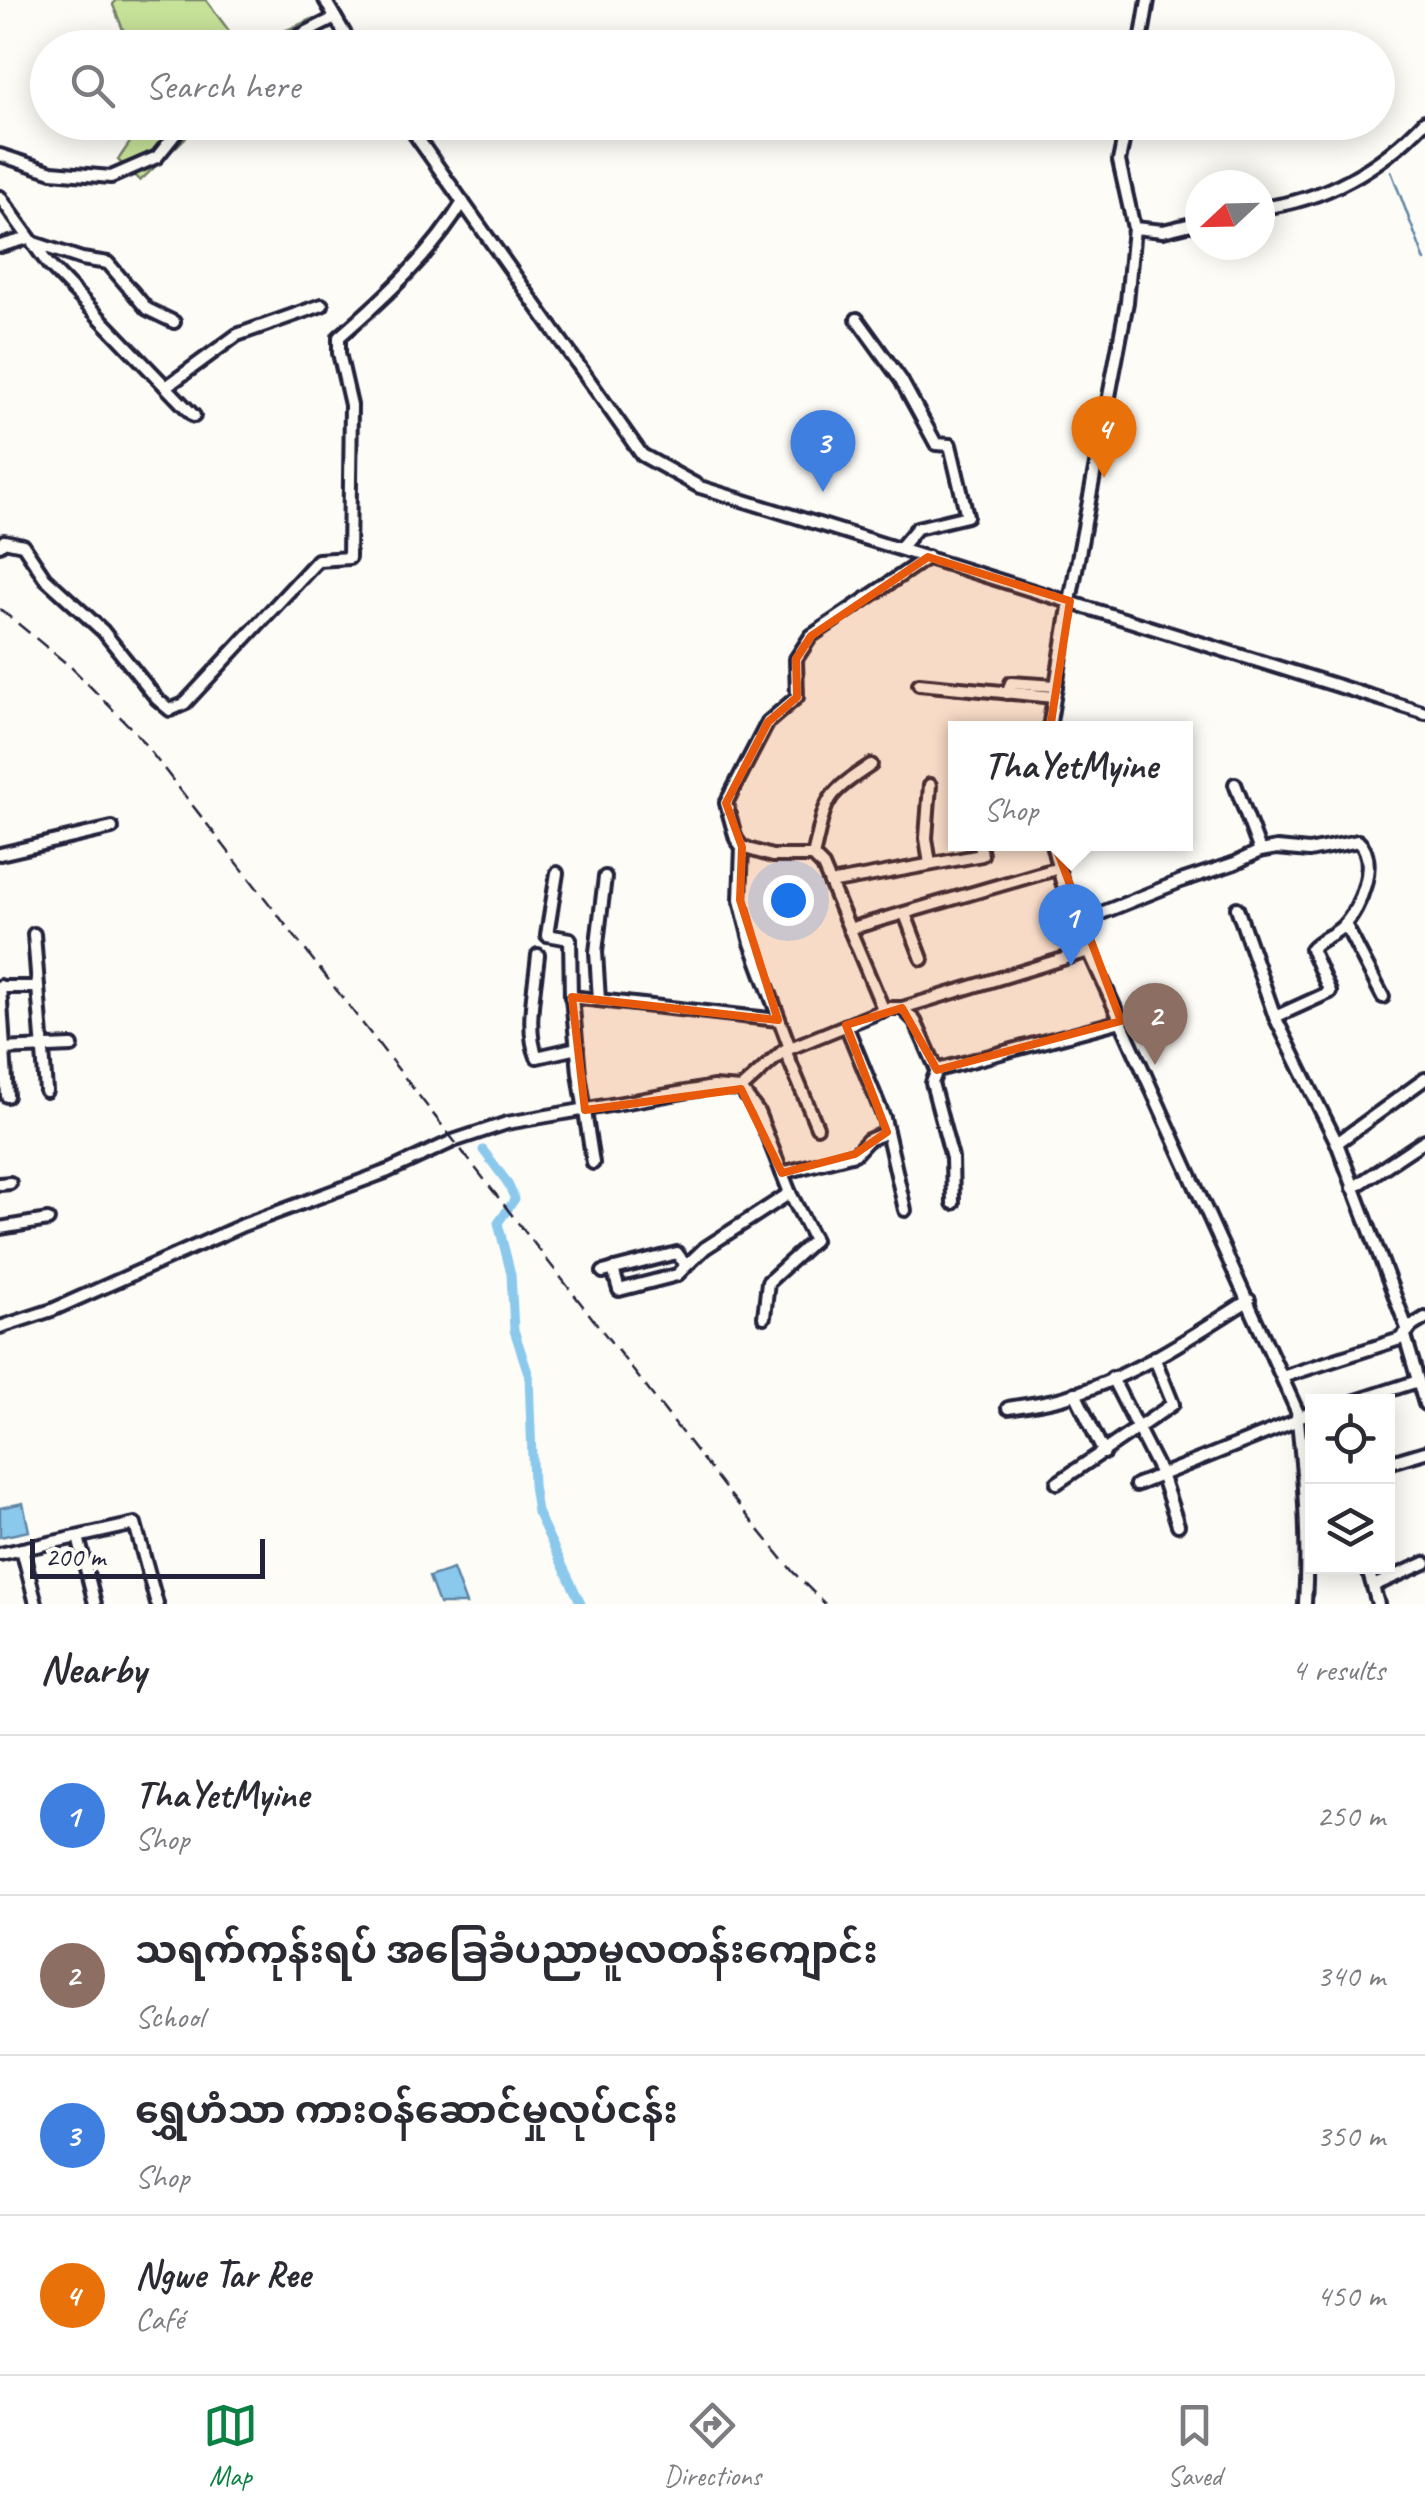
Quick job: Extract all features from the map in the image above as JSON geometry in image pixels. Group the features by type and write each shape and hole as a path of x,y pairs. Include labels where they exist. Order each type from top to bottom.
{"street":[{"path":"325,0 342,30"},
{"path":"1143,30 1148,0"},
{"path":"311,30 335,18"},
{"path":"1275,205 1314,198 1352,178 1387,158 1425,121"},
{"path":"0,156 52,172 110,177 157,157 170,140"},
{"path":"419,140 642,455 700,487 1425,713"},
{"path":"1050,721 1123,333 1134,228 1119,160 1123,140"},
{"path":"0,198 48,264 194,416"},
{"path":"0,545 4,541 23,545 44,578 104,631 158,699 170,710 184,704 318,560 349,558 351,404 339,337 444,232 462,202"},
{"path":"1134,228 1164,231 1185,226"},
{"path":"0,246 31,240 108,264 147,309 174,322"},
{"path":"166,387 236,334 322,304"},
{"path":"857,320 901,380 936,444 950,445 967,516 916,528 900,548"},
{"path":"884,1011 822,866 813,856 772,856 742,847 726,803 768,722 796,696 796,659 810,636 928,557"},
{"path":"919,684 1007,693 1011,683 1055,691"},
{"path":"813,856 827,801 836,788 872,765"},
{"path":"1235,784 1260,851"},
{"path":"930,785 926,838 930,864"},
{"path":"0,854 112,828"},
{"path":"1078,922 1235,864 1260,851 1309,851 1358,841 1364,845 1370,861 1368,876 1346,924 1312,949 1330,992 1275,1017"},
{"path":"742,847 740,900 751,944 818,1128"},
{"path":"830,883 982,855 981,851"},
{"path":"1054,851 1089,951 1249,1300 1298,1421 1307,1518 1305,1604"},
{"path":"849,929 1059,868"},
{"path":"558,874 547,935 570,939 577,1048 594,1164"},
{"path":"599,1000 596,952 604,877"},
{"path":"1237,908 1275,1017 1337,1143 1407,1334 1425,1404"},
{"path":"905,914 922,959"},
{"path":"1346,924 1383,997"},
{"path":"34,934 46,1091"},
{"path":"0,1326 52,1310 242,1225 388,1171 453,1141 507,1123 713,1087 741,1089 788,1049 846,1026 884,1011 1089,951"},
{"path":"538,955 534,1054 537,1058 577,1048"},
{"path":"7,1096 0,987 38,987"},
{"path":"572,997 778,1020"},
{"path":"902,1008 915,1021 938,1070 932,1084 952,1158 953,1203"},
{"path":"938,1070 1120,1021"},
{"path":"846,1026 887,1132 905,1210"},
{"path":"2,1049 72,1046"},
{"path":"1337,1143 1425,1079"},
{"path":"741,1089 758,1112 790,1193 814,1240 768,1282 764,1318"},
{"path":"782,1173 855,1154 868,1140 887,1132"},
{"path":"1353,1188 1425,1140"},
{"path":"686,1266 677,1253 608,1270 619,1290 678,1275 705,1248 790,1193"},
{"path":"0,1228 48,1220"},
{"path":"1008,1408 1074,1393 1112,1378 1249,1300"},
{"path":"1282,1377 1407,1334 1425,1318"},
{"path":"1057,1483 1172,1404 1154,1357"},
{"path":"1112,1378 1160,1474 1178,1525"},
{"path":"1378,1394 1418,1381"},
{"path":"1074,1393 1104,1453"},
{"path":"1136,1485 1305,1416"},
{"path":"1298,1421 1305,1430"},
{"path":"1395,1461 1425,1452"},
{"path":"0,1554 135,1524 157,1604"},
{"path":"78,1537 95,1604"},
{"path":"22,1549 36,1604"},
{"path":"1373,1586 1425,1563"},
{"path":"1369,1574 1378,1604"}],"highlighted area":[{"path":"928,557 1070,601 1043,774 1048,826 1121,1021 937,1070 902,1008 846,1025 887,1132 855,1154 782,1173 741,1089 585,1110 572,997 778,1020 740,900 742,847 726,803 768,722 797,697 796,659 811,636"}],"green space":[{"path":"115,0 206,0 228,30 123,30 113,5"},
{"path":"312,19 319,30 287,30"},
{"path":"132,140 183,140 140,181 118,160"}],"water":[{"path":"23,1503 29,1531 0,1537 0,1508"},
{"path":"453,1569 466,1604 439,1604 429,1577"}],"waterway":[{"path":"1391,171 1425,261"},
{"path":"483,1150 515,1199 498,1223 511,1274 514,1330 529,1376 537,1512 581,1604"}],"railway":[{"path":"0,609 72,668 136,733 728,1492 793,1572 825,1604"}],"place":[{"name":"Ngwe Tar Ree","path":"1104,478"},
{"name":"ရွှေဟံသာ ကားဝန်ဆောင်မှုလုပ်ငန်း","path":"823,492"},
{"name":"ThaYetMyine","path":"1071,966"},
{"name":"သရက်ကုန်းရပ် အခြေခံပညာမူလတန်းကျောင်း","path":"1155,1065"}]}
